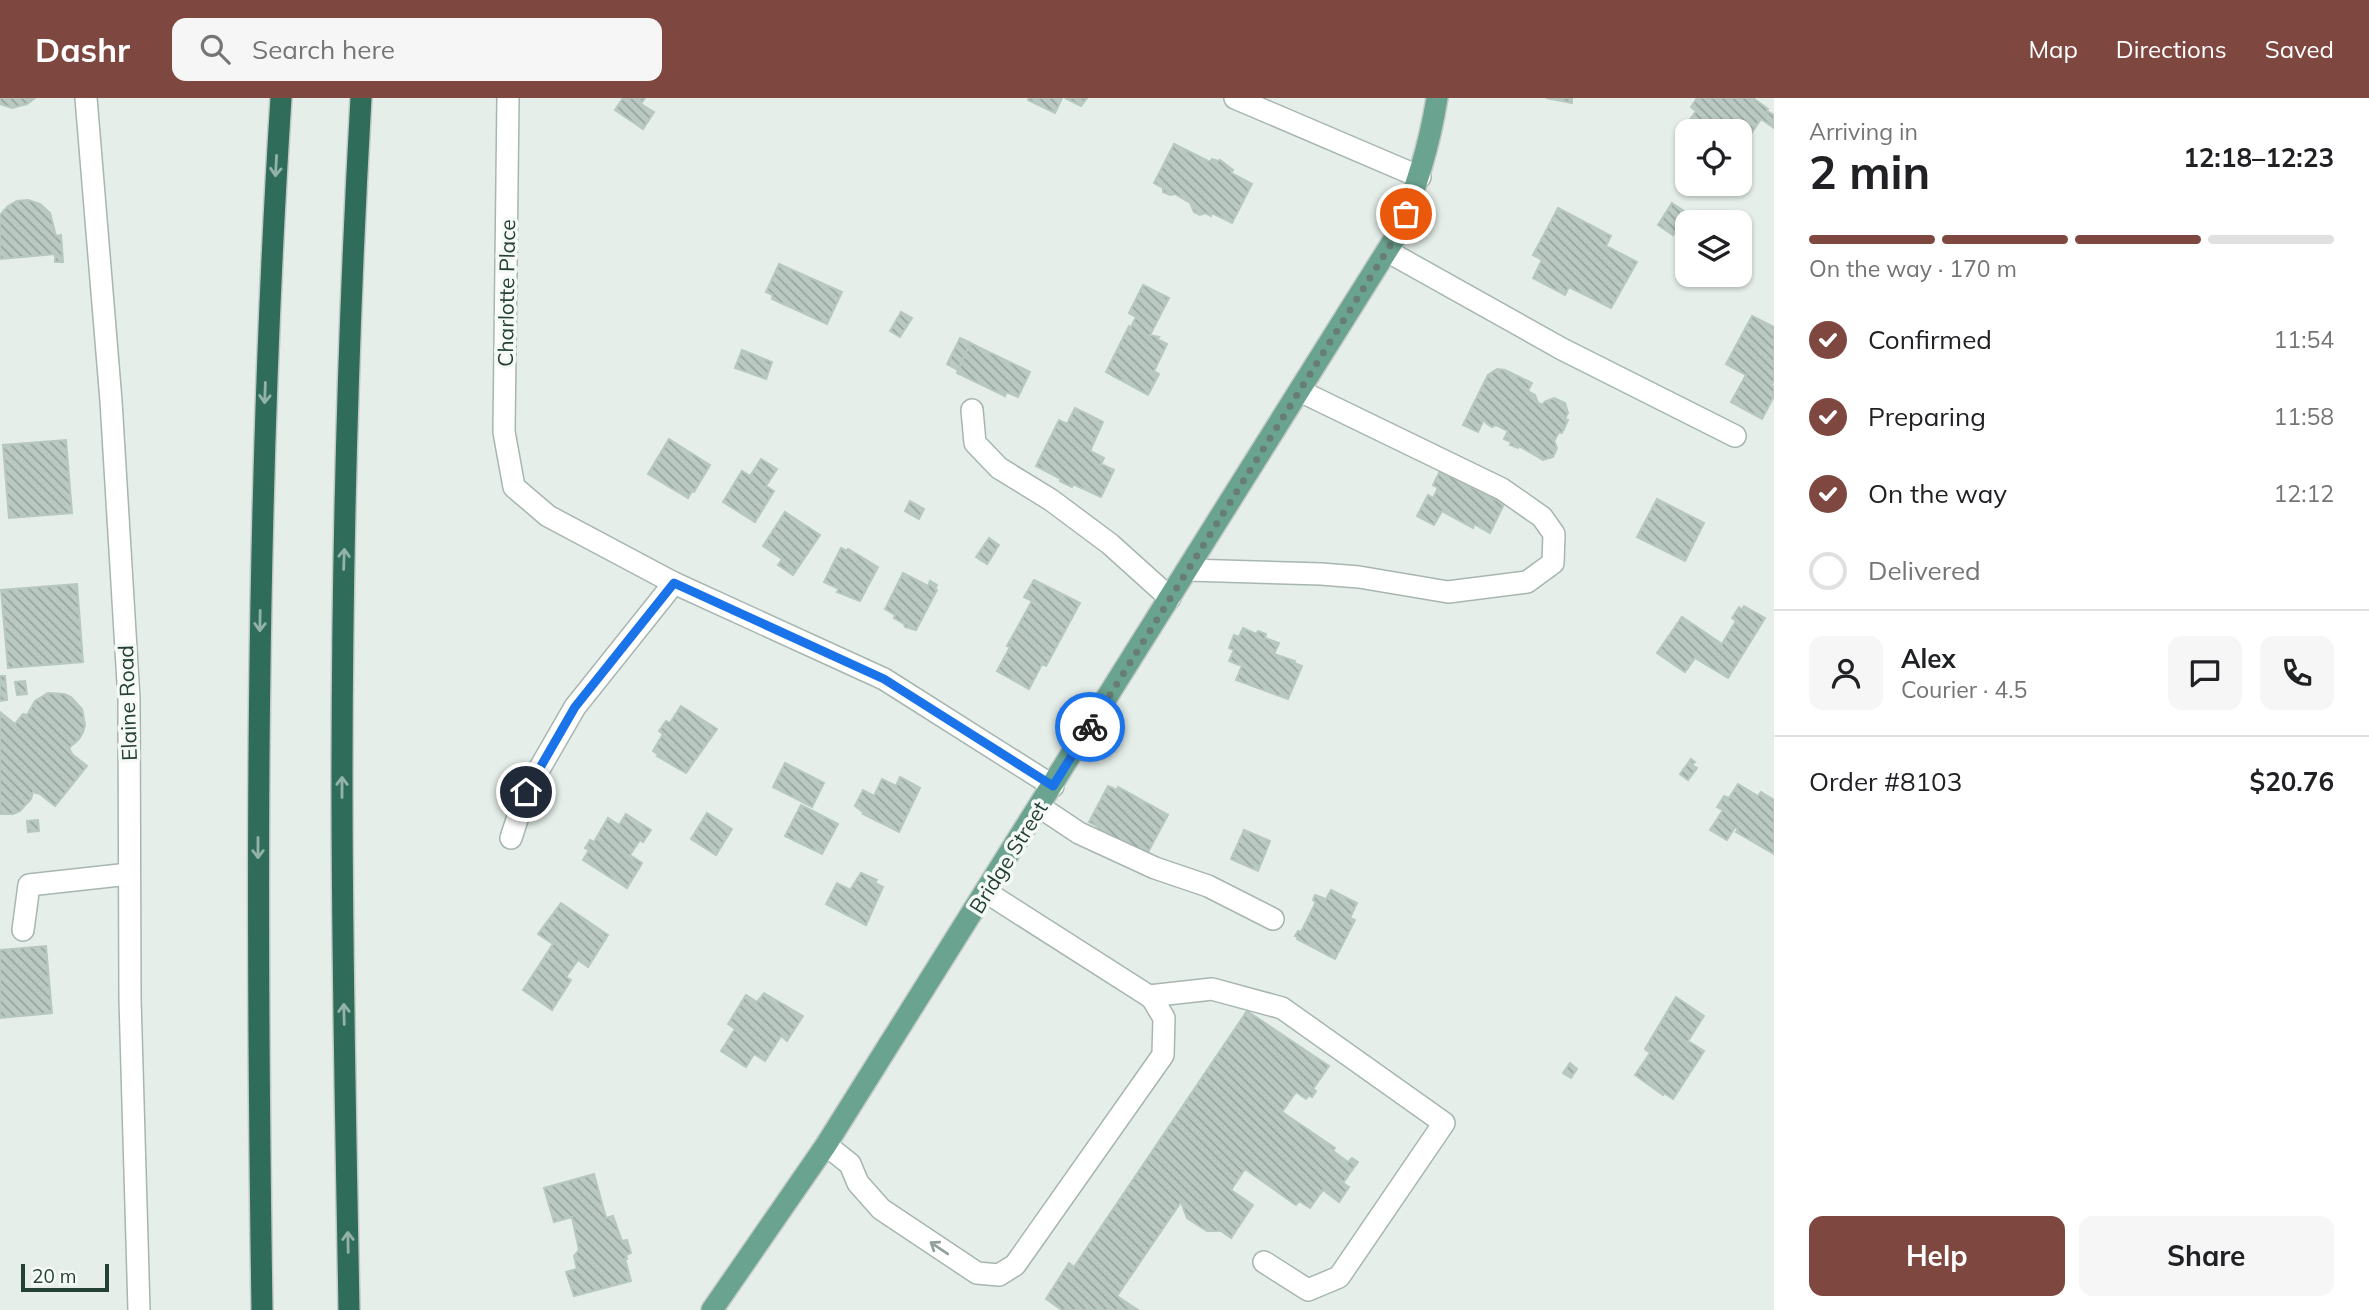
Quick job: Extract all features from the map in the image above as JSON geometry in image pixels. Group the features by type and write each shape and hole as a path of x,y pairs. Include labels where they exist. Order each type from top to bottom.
{"highway":[{"path":"262,1310 258,985 260,626 265,373 281,98"},
{"path":"349,1310 342,878 343,586 349,359 361,98"}],"main road":[{"name":"Bridge Street","path":"712,1310 826,1145 1398,233 1420,177 1437,98"}],"street":[{"name":"Elaine Road","path":"86,98 111,401 129,699 130,999 139,1310"},
{"name":"Charlotte Place","path":"508,98 504,432 514,487 548,516 674,583"},
{"path":"1235,98 1420,177"},
{"path":"1387,251 1562,349 1735,436"},
{"path":"1188,570 1359,577 1448,593 1527,582 1553,564 1555,534 1542,517 1512,496 1300,391"},
{"path":"972,410 975,443 999,468 1051,500 1110,544 1170,598"},
{"path":"511,838 526,792 575,707 674,583 884,679 1053,786"},
{"path":"1040,807 1079,833 1155,868 1209,886 1273,919"},
{"path":"23,930 29,885 129,874"},
{"path":"826,1145 850,1164 858,1183 881,1209 977,1273 999,1275 1015,1265 1163,1055 1164,1018 1149,996 986,892"},
{"path":"1149,996 1212,989 1282,1008 1444,1124 1339,1277 1308,1290 1265,1262"}],"building":[{"path":"0,98 35,98 27,104 12,108 0,104"},
{"path":"623,98 645,98 641,104 654,112 643,129 615,110"},
{"path":"1062,98 1055,113 1028,100"},
{"path":"1065,98 1087,98 1081,106"},
{"path":"1546,98 1572,98 1572,103"},
{"path":"1697,98 1753,98 1774,115 1774,128 1761,119 1752,132 1752,119 1690,119 1696,111 1691,107"},
{"path":"1174,144 1210,162 1212,159 1220,160 1233,170 1231,173 1252,184 1232,223 1212,213 1211,216 1194,212 1190,203 1175,194 1163,192 1163,188 1154,183"},
{"path":"28,200 40,204 50,213 56,236 61,235 63,262 55,262 55,254 0,259 0,215 17,201"},
{"path":"1672,203 1682,210 1675,210 1673,235 1658,225"},
{"path":"1558,208 1611,236 1606,246 1637,262 1611,308 1569,287 1565,295 1533,278 1542,260 1533,255"},
{"path":"779,264 842,292 827,324 772,299 773,295 766,292"},
{"path":"1143,285 1169,298 1150,335 1159,337 1157,339 1167,344 1154,371 1159,374 1148,395 1106,372 1136,317 1129,313"},
{"path":"901,312 912,318 900,337 890,331"},
{"path":"1752,316 1774,327 1774,381 1771,385 1774,387 1774,396 1762,419 1731,402 1746,375 1726,364"},
{"path":"960,338 971,343 958,370 947,364"},
{"path":"970,343 1030,372 1018,397 1006,392 1005,396 957,373"},
{"path":"742,350 772,362 766,379 735,368"},
{"path":"1497,369 1532,383 1528,391 1535,395 1538,403 1543,405 1554,398 1565,403 1568,413 1565,419 1568,420 1562,433 1559,432 1554,441 1557,448 1553,457 1543,460 1519,446 1510,445 1511,442 1504,439 1508,431 1496,425 1492,427 1484,419 1478,432 1463,425 1488,375"},
{"path":"1075,408 1103,422 1090,451 1104,458 1101,464 1114,470 1101,497 1073,484 1072,487 1036,466 1059,420 1067,424"},
{"path":"669,439 710,465 688,498 648,474"},
{"path":"66,440 72,513 9,518 3,445"},
{"path":"761,459 777,469 766,486 774,491 755,522 723,502 742,471 750,476"},
{"path":"1440,471 1504,504 1490,533 1474,524 1473,528 1442,511 1434,525 1417,516 1428,495 1433,498 1438,488 1433,485"},
{"path":"1657,499 1704,523 1685,561 1637,537"},
{"path":"910,501 924,509 919,519 905,511"},
{"path":"785,512 820,535 793,575 778,565 782,559 763,546"},
{"path":"989,538 999,545 987,564 976,557"},
{"path":"841,548 847,551 848,549 878,567 860,601 837,592 839,589 824,582"},
{"path":"903,573 928,586 930,581 937,585 937,590 916,630 905,627 894,618 895,615 885,609"},
{"path":"1034,580 1080,603 1046,666 1042,664 1029,689 997,671 1010,647 1007,646 1032,601 1024,597"},
{"path":"77,584 83,662 8,668 1,590"},
{"path":"1744,606 1765,618 1728,678 1695,658 1685,672 1657,653 1682,617 1722,644 1736,621 1732,618 1739,607 1742,610"},
{"path":"1243,628 1256,634 1258,631 1266,634 1265,638 1279,643 1274,654 1302,666 1288,699 1236,680 1242,666 1229,661 1234,650 1229,648 1234,635 1239,637"},
{"path":"0,676 5,676 7,700 0,701"},
{"path":"25,681 27,694 17,695 15,682"},
{"path":"48,693 71,697 82,709 85,725 83,732 69,748 72,754 87,766 55,806 33,792 31,799 20,811 0,814 0,712 15,724 23,714 27,715 35,701"},
{"path":"681,706 717,729 686,773 653,751 663,734 659,731 666,721 670,723"},
{"path":"1691,759 1695,762 1692,765 1697,768 1688,780 1680,774"},
{"path":"785,763 824,783 812,807 773,787"},
{"path":"900,777 920,788 899,832 863,814 855,806 863,790 874,796 882,779 896,786"},
{"path":"1738,784 1758,796 1761,792 1774,800 1774,854 1736,832 1738,829 1735,827 1727,840 1710,830 1723,810 1717,807 1724,796 1729,798"},
{"path":"1108,786 1117,790 1118,787 1168,815 1146,856 1096,830 1098,827 1089,822"},
{"path":"801,805 838,824 822,854 785,836"},
{"path":"707,813 732,829 716,855 691,839"},
{"path":"626,814 651,830 630,855 642,863 627,888 583,860 589,850 585,848 590,840 594,842 608,818 619,825"},
{"path":"38,820 39,831 28,832 27,821"},
{"path":"1244,830 1270,841 1258,871 1231,859"},
{"path":"861,873 877,880 875,883 883,887 866,925 826,904 837,883 850,890"},
{"path":"1331,890 1357,903 1350,918 1355,920 1335,959 1295,936 1298,931 1301,932 1316,902 1313,900 1315,895 1326,899"},
{"path":"561,903 608,935 588,967 578,960 566,977 571,980 552,1010 523,990 553,944 538,934"},
{"path":"46,946 52,1013 0,1018 0,950"},
{"path":"764,993 803,1016 787,1041 781,1036 765,1061 754,1054 746,1067 721,1051 735,1029 728,1024 746,995 757,1002"},
{"path":"1676,997 1704,1016 1688,1041 1704,1051 1673,1099 1635,1075 1650,1053 1645,1049"},
{"path":"1247,1011 1329,1066 1313,1089 1316,1091 1312,1097 1309,1095 1306,1099 1296,1092 1282,1112 1335,1148 1333,1151 1348,1162 1352,1158 1358,1162 1343,1183 1349,1187 1339,1202 1323,1190 1310,1208 1299,1201 1296,1205 1245,1169 1231,1190 1253,1205 1231,1238 1221,1231 1207,1231 1187,1218 1181,1202 1117,1296 1138,1310 1062,1310 1046,1299 1069,1263 1074,1267"},
{"path":"1570,1063 1577,1069 1571,1078 1563,1073"},
{"path":"594,1174 606,1218 613,1216 622,1241 627,1240 631,1253 626,1255 625,1259 631,1281 574,1296 566,1272 577,1269 574,1256 579,1250 572,1217 554,1222 544,1188"}],"way so far":[{"path":"1090,727 1398,233 1406,214"}],"route":[{"path":"526,792 575,707 674,583 884,679 1053,786 1090,727"}]}
